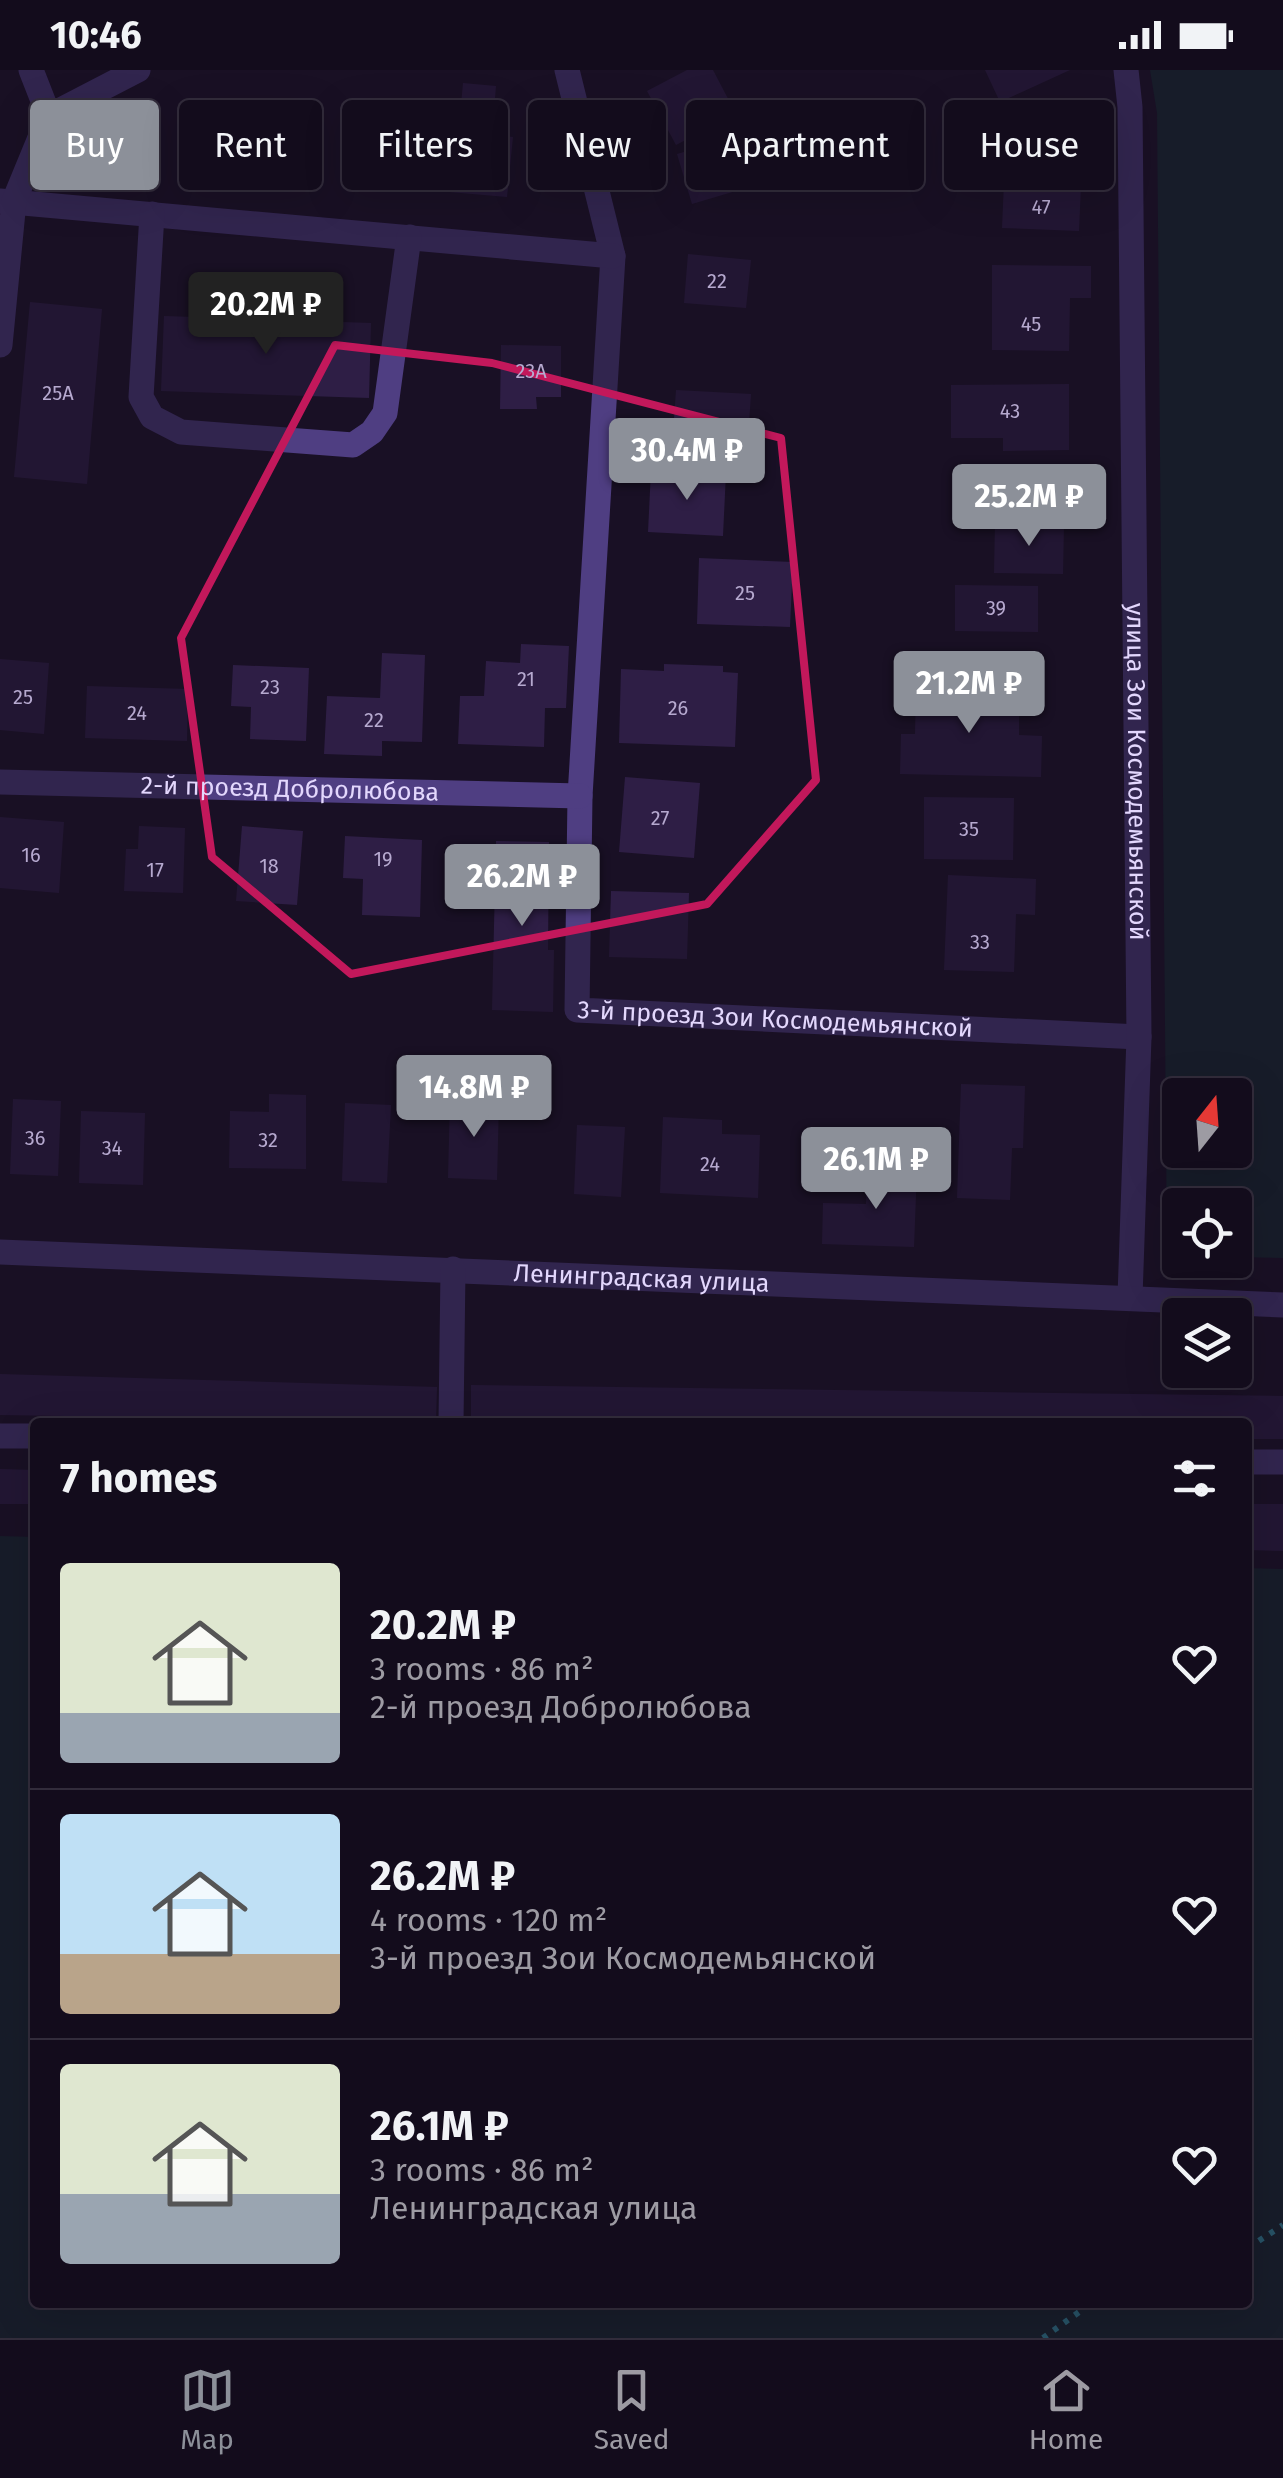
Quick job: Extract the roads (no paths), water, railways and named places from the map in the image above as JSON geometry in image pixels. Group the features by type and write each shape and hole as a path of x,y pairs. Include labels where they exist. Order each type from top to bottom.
{"street":[{"path":"31,70 42,100"},
{"path":"79,100 138,70"},
{"name":"3-й проезд Зои Космодемьянской","path":"567,70 613,256 580,796 576,1010 1140,1037"},
{"name":"улица Зои Космодемьянской","path":"1126,70 1140,1037 1130,1297"},
{"path":"0,345 7,201 30,153"},
{"path":"7,201 613,256"},
{"path":"152,214 141,397 152,417 181,432 354,445 372,432 385,413 409,237"},
{"name":"2-й проезд Добролюбова","path":"0,782 580,796"},
{"name":"Ленинградская улица","path":"0,1252 1283,1306"},
{"path":"451,1418 453,1269"},
{"path":"0,1436 30,1436"},
{"path":"1252,1462 1283,1462"}]}
